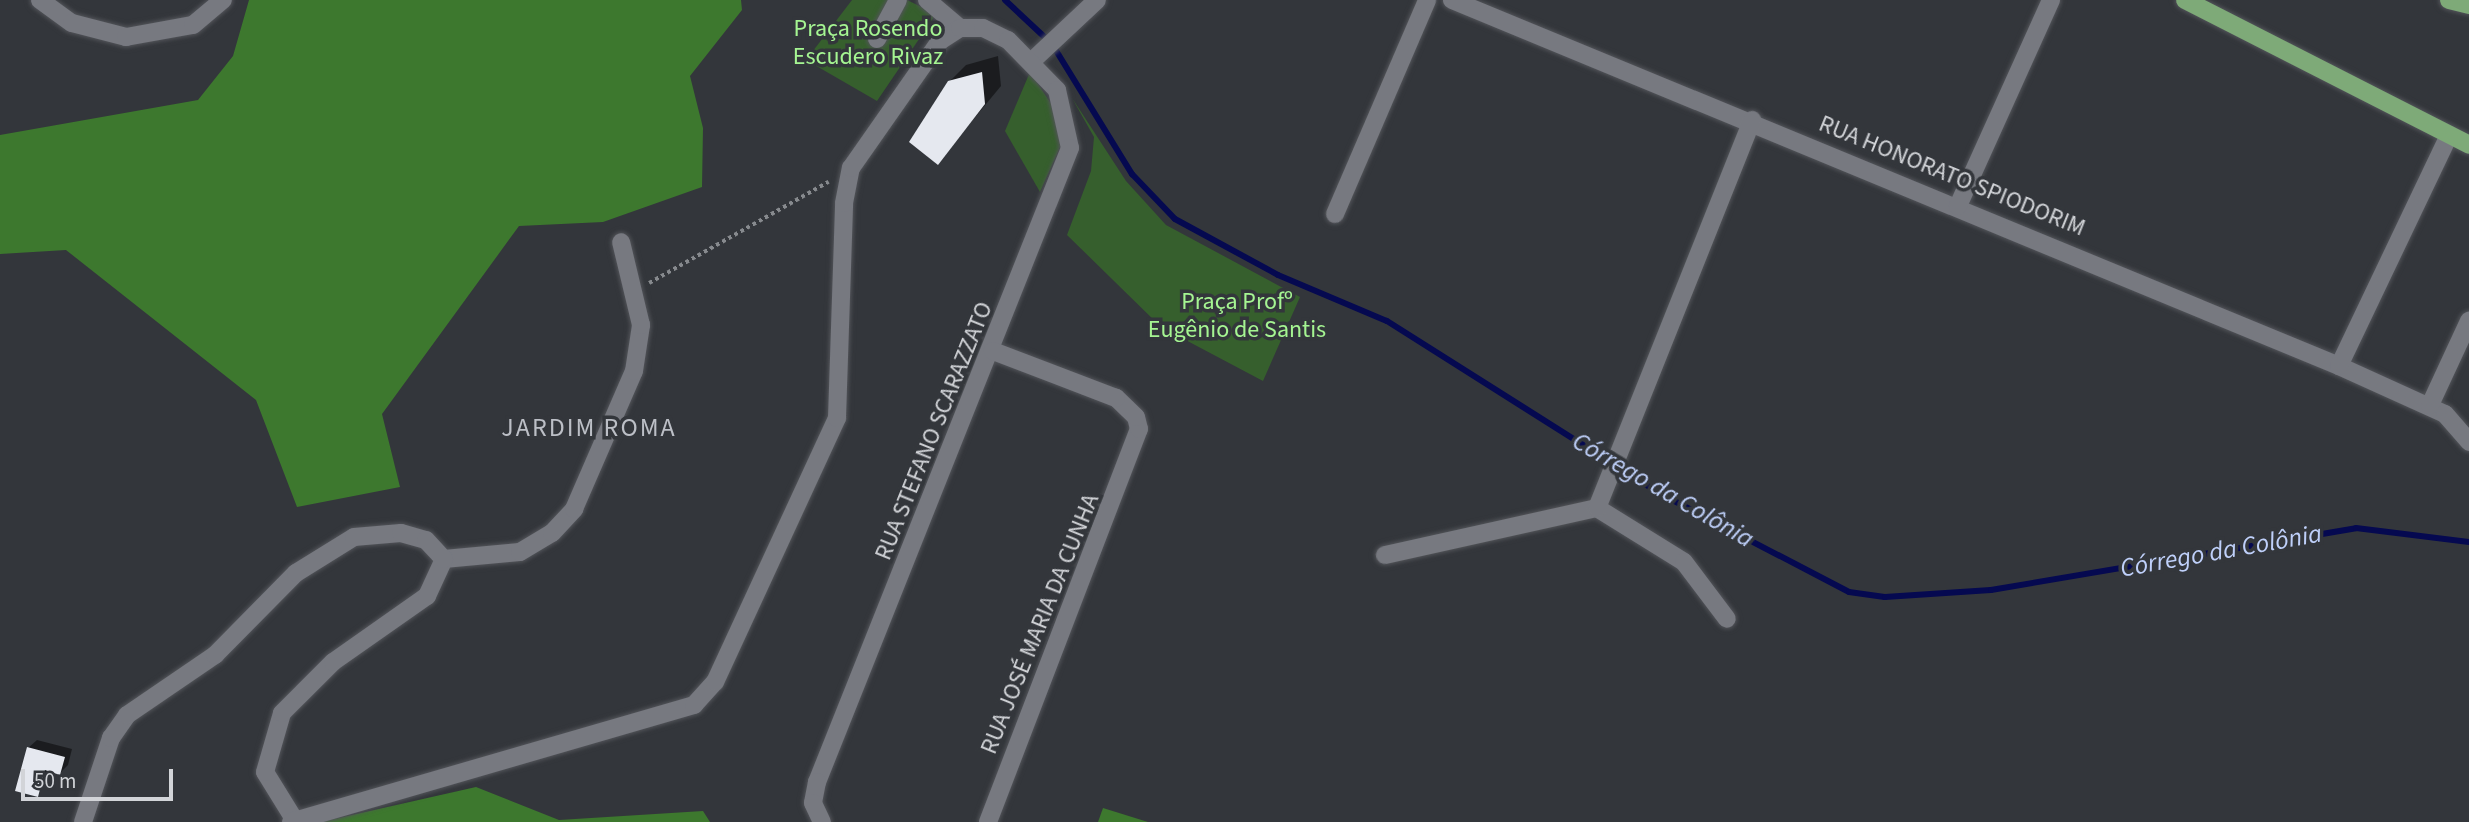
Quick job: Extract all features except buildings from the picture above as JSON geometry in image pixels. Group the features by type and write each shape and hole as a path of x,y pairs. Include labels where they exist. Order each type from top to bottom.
{"main road":[{"path":"2185,0 2469,145"},
{"path":"2449,0 2469,5"}],"street":[{"path":"40,0 72,23 126,37 193,25 223,0"},
{"path":"877,39 898,0"},
{"path":"444,559 427,596 333,662 282,713 265,772 292,821 666,717 694,705 715,682 837,418 844,203 852,168 912,75 960,28 926,0"},
{"path":"1038,56 1097,0"},
{"path":"1335,214 1427,0"},
{"name":"RUA HONORATO SPIODORIM","path":"1452,0 1752,120 2430,405"},
{"path":"1958,206 2051,0"},
{"name":"RUA STEFANO SCARAZZATO","path":"822,822 813,803 817,782 993,351 1070,148 1058,90 1038,56 983,28 960,28"},
{"path":"1597,509 1631,435 1752,120"},
{"path":"2339,366 2449,135"},
{"path":"444,559 520,552 552,533 574,509 634,371 641,325 636,290 621,242"},
{"path":"2469,321 2430,405 2469,442"},
{"name":"RUA JOSÉ MARIA DA CUNHA","path":"988,822 1137,445 1136,417 1116,398 993,351"},
{"path":"1385,555 1597,509 1685,562 1727,620"},
{"path":"83,822 111,738 127,715 215,655 296,573 354,537 401,533 426,540 444,559"}],"path":[{"path":"636,290 852,168"}],"green space":[{"path":"249,0 741,0 742,10 690,76 703,128 702,187 603,222 519,226 382,414 400,487 297,507 256,400 66,250 0,254 0,135 198,100 233,56"},
{"name":"Praça Rosendo Escudero Rivaz","path":"852,0 907,0 936,14 877,101 806,60"},
{"path":"1030,72 1058,114 1061,145 1040,192 1005,131"},
{"name":"Praça Profº Eugênio de Santis","path":"1072,98 1126,181 1166,225 1300,297 1263,381 1161,327 1067,235 1091,171 1094,137"},
{"path":"476,787 559,820 703,811 710,822 321,822"},
{"path":"1103,808 1148,822 1098,822"}],"waterway":[{"name":"Córrego da Colônia","path":"1005,0 1052,44 1132,174 1175,219 1278,275 1387,321 1657,492 1849,592 1885,597 1991,590 2356,528 2469,542"}],"district":[{"name":"JARDIM ROMA","path":"589,428"}]}
